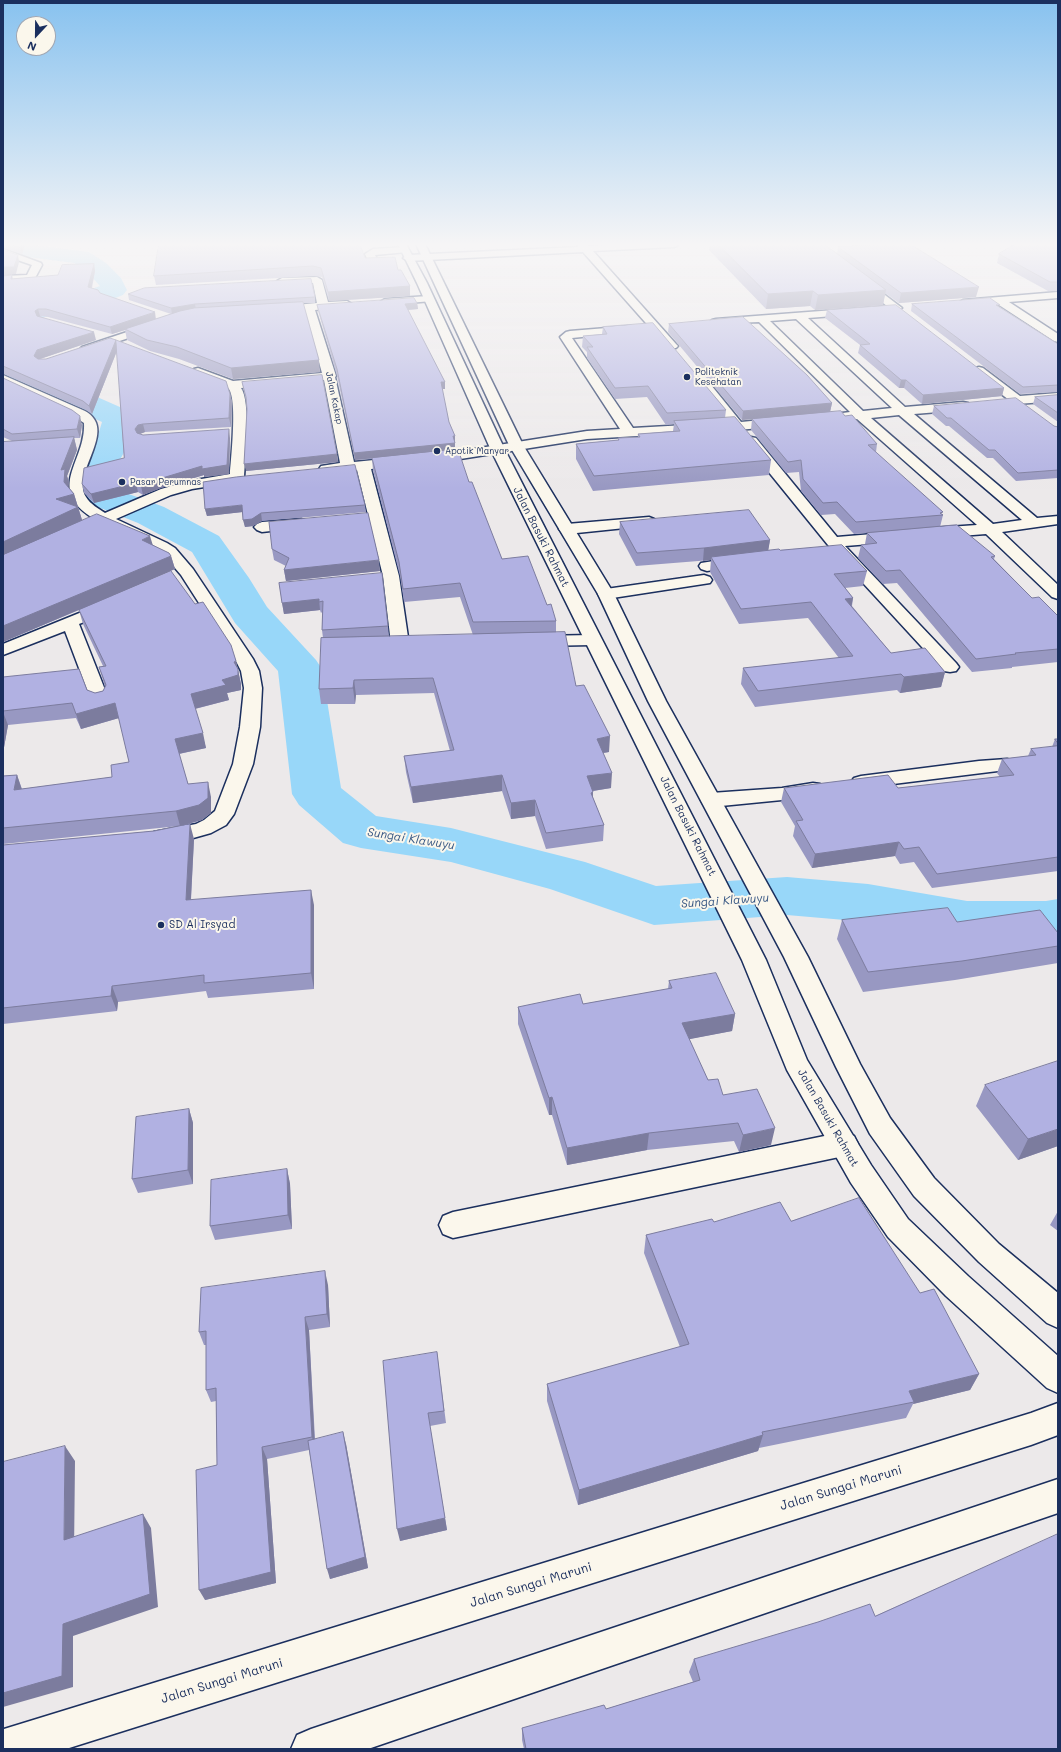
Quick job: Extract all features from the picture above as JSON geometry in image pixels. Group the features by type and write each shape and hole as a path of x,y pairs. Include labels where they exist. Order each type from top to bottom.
{"main road":[{"path":"73,353 155,326"},
{"name":"Jalan Kakap","path":"316,326 356,466 399,644"},
{"name":"Jalan Basuki Rahmat","path":"441,326 497,448 592,640 694,838 754,960 796,1063 861,1174 898,1228 956,1286 1058,1377"},
{"name":"Jalan Basuki Rahmat","path":"458,326 516,445 606,594 657,701 796,957 849,1067 880,1126 924,1187 989,1253 1058,1313"},
{"path":"629,432 576,354 566,336 573,334 671,326"},
{"path":"769,326 860,415 990,529 1058,594"},
{"path":"810,326 902,411 1034,523"},
{"path":"1038,326 1058,339"},
{"path":"656,327 680,356"},
{"path":"90,334 113,340 126,346"},
{"path":"447,339 464,338"},
{"path":"969,363 1035,413"},
{"path":"190,369 232,385 330,376"},
{"path":"700,380 738,426 832,547 950,666"},
{"path":"6,382 86,417 91,424 76,486 76,495 87,507 107,516 169,551 179,575 244,659 250,671 253,688 247,744 243,764 224,814 218,822 211,826 183,834 142,839"},
{"path":"232,385 238,393 240,405 237,478"},
{"path":"1002,402 1058,397"},
{"path":"814,419 971,405"},
{"path":"311,471 454,456 586,435 792,422"},
{"path":"226,433 239,432"},
{"path":"72,444 87,442"},
{"path":"63,537 107,516 166,492 190,485 252,476"},
{"path":"567,530 666,520"},
{"path":"832,547 915,535 990,529 1058,520"},
{"path":"262,527 315,523"},
{"path":"606,594 705,573 754,560"},
{"path":"3,650 121,600"},
{"path":"70,622 100,700"},
{"path":"522,641 592,640"},
{"path":"626,706 657,701"},
{"path":"711,800 782,794 979,767 1007,765"},
{"path":"453,1225 844,1144"},
{"name":"Jalan Sungai Maruni","path":"4,1749 1031,1429 1058,1419"},
{"path":"311,1749 1058,1496"}],"building":[{"path":"3,326 72,326 94,332 37,350 34,356 38,359 46,359 110,338 116,340 89,406 83,401 3,366"},
{"path":"135,326 310,326 319,360 231,368 177,347 147,340 125,329"},
{"path":"323,326 416,326 445,382 441,382 449,422 455,436 453,436 455,443 354,453 337,369"},
{"path":"655,326 726,410 667,413 648,386 615,388 587,347 593,347 583,336 607,334 603,327"},
{"path":"670,326 753,326 807,375 832,403 743,411"},
{"path":"847,326 923,326 1004,388 923,395 906,380 901,380 860,345 870,344"},
{"path":"941,326 1029,326 1058,344 1058,385 1023,387"},
{"path":"116,340 226,381 230,394 229,418 143,424 138,425 135,429 137,433 143,435 229,429 227,465 202,469 202,466 141,486 136,483 91,494 82,484 84,468 124,458"},
{"path":"322,375 337,454 244,464 247,409 246,397 242,382"},
{"path":"3,378 72,410 80,416 77,429 12,434 3,429"},
{"path":"1058,395 1058,413 1035,397"},
{"path":"1016,398 1054,426 1058,427 1058,470 1018,473 995,450 989,450 951,418 947,418 934,406"},
{"path":"841,411 845,416 852,415 877,444 868,445 943,512 940,513 943,515 856,522 837,502 823,503 803,479 801,460 788,462 752,419"},
{"path":"735,417 771,460 594,476 576,444 619,440 618,438 640,437 638,434 680,431 674,421"},
{"path":"74,437 61,470 65,469 64,482 74,494 56,499 78,507 3,542 3,442"},
{"path":"458,449 469,482 472,482 502,559 528,556 547,605 551,604 556,621 473,622 460,583 403,589 399,562 372,458"},
{"path":"355,465 365,505 261,513 252,519 243,520 242,505 205,509 203,482 236,477"},
{"path":"749,510 770,540 704,548 637,553 620,522"},
{"path":"368,513 379,560 284,570 289,558 272,549 269,522"},
{"path":"97,514 150,536 142,540 169,553 171,556 3,626 3,555"},
{"path":"957,525 995,556 991,557 1032,598 1039,597 1058,616 1058,649 1015,653 1016,654 976,659 900,570 886,571 861,545 877,543 867,533"},
{"path":"842,545 867,571 834,574 853,598 845,599 891,653 925,648 945,672 904,677 901,674 758,691 743,668 853,656 811,602 741,609 711,557 779,549"},
{"path":"171,571 195,604 203,602 231,645 236,661 234,662 238,669 238,675 222,680 226,685 191,694 203,733 175,739 188,784 208,782 208,798 199,805 176,811 3,828 3,776 17,775 14,790 112,777 111,765 129,762 115,703 76,714 72,703 3,711 3,677 79,669 87,690 95,693 103,691 106,685 99,667 106,666 79,610"},
{"path":"382,573 388,626 322,630 323,601 319,602 319,599 282,603 279,583"},
{"path":"565,632 576,686 584,685 610,736 597,739 612,773 587,776 593,792 591,793 604,825 546,833 535,800 511,803 502,775 411,787 404,756 454,750 433,678 354,680 353,688 319,689 321,638"},
{"path":"1058,746 1058,857 937,874 919,847 904,849 899,842 815,854 796,821 803,820 784,788 888,775 898,788 1014,775 1002,759 1036,755 1031,749"},
{"path":"190,824 186,900 311,890 311,973 204,983 204,975 112,986 111,996 3,1008 3,845 154,831"},
{"path":"948,908 957,922 1040,910 1058,933 1058,946 962,961 868,972 842,920"},
{"path":"716,973 735,1014 682,1023 708,1080 718,1079 723,1095 757,1089 775,1128 743,1135 738,1123 649,1133 567,1148 552,1097 549,1098 518,1007 580,994 583,1004 672,988 669,981"},
{"path":"1058,1061 1058,1129 1028,1139 985,1085"},
{"path":"189,1109 188,1170 132,1179 136,1117"},
{"path":"287,1169 288,1215 210,1226 211,1180"},
{"path":"859,1198 920,1293 934,1289 979,1374 909,1391 914,1402 762,1432 763,1435 579,1490 547,1384 689,1344 646,1235 712,1219 714,1222 780,1202 791,1221"},
{"path":"325,1271 327,1314 305,1317 312,1437 262,1447 271,1572 199,1590 196,1470 217,1465 216,1388 206,1390 206,1331 199,1332 201,1288"},
{"path":"437,1352 444,1411 428,1413 445,1518 397,1529 383,1361"},
{"path":"343,1432 365,1557 327,1569 308,1441"},
{"path":"65,1446 64,1540 143,1514 150,1594 63,1624 62,1676 3,1693 3,1462"},
{"path":"1058,1534 1058,1749 526,1749 522,1728 604,1705 606,1709 700,1680 694,1659 818,1622 870,1604 875,1616"}],"waterway":[{"name":"Sungai Klawuyu","path":"3,366 118,418 112,445 103,461 86,483 90,496 113,501 151,515 206,544 229,578 250,614 300,669 317,794 361,831 451,845 566,875 654,906 787,896 868,903 967,921 1046,921 1058,919"}],"place":[{"name":"Politeknik Kesehatan","path":"687,377"},
{"name":"Apotik Manyar","path":"437,451"},
{"name":"Pasar Perumnas","path":"122,482"},
{"name":"SD Al Irsyad","path":"161,925"}]}
